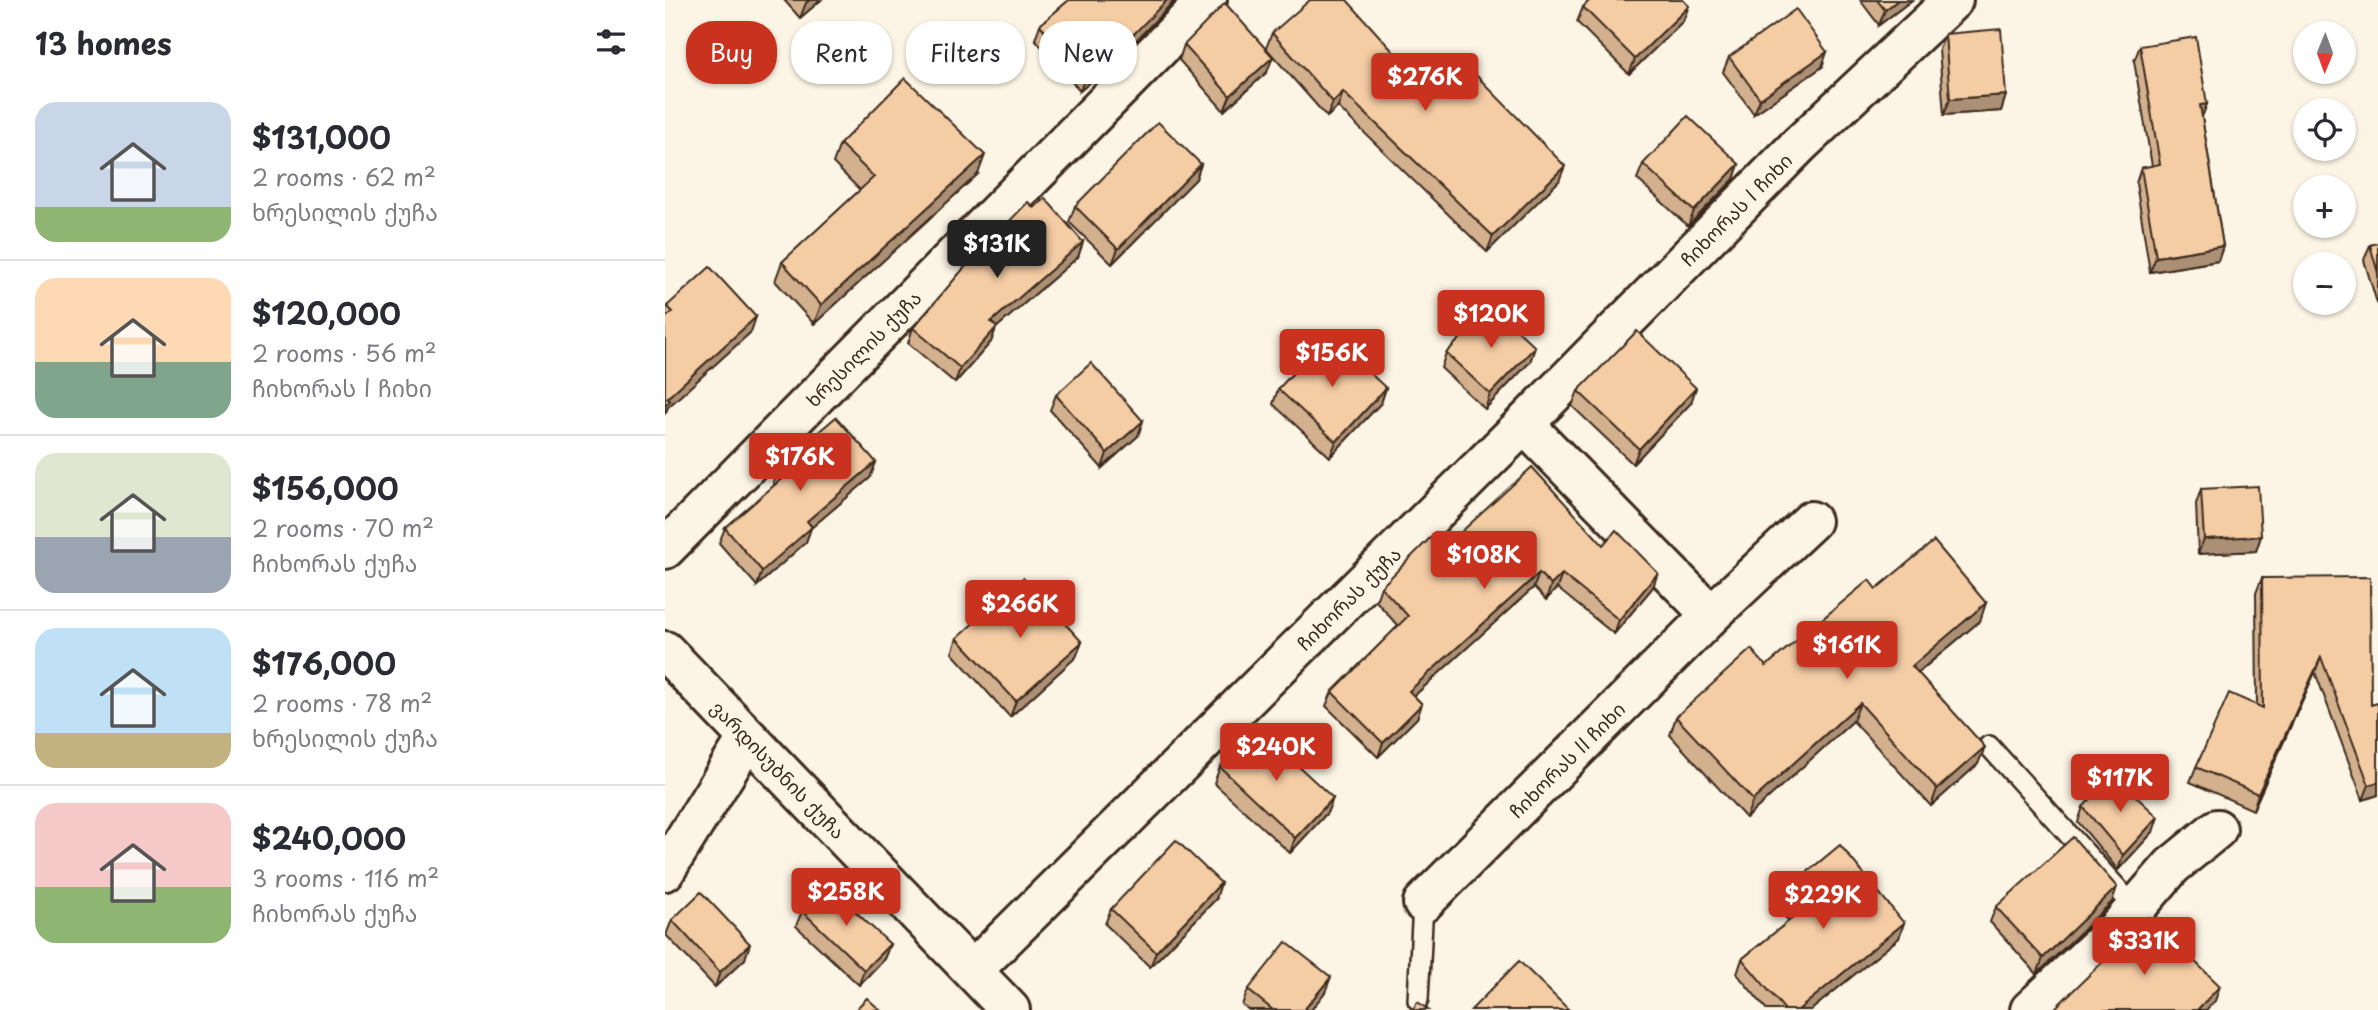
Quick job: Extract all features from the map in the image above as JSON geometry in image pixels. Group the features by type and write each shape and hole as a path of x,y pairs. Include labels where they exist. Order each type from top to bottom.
{"street":[{"name":"ხრესილის ქუჩა","path":"665,549 1207,0"},
{"name":"ჩიხორას I ჩიხი","path":"1524,424 1798,145 1953,0"},
{"path":"1524,424 1711,615 1811,522"},
{"name":"ჩიხორას ქუჩა","path":"974,969 1524,424"},
{"name":"ჩიხორას II ჩიხი","path":"1423,903 1711,615"},
{"name":"ვარდისუბნის ქუჩა","path":"665,651 747,739 974,969 1010,1010"},
{"path":"665,871 747,739"},
{"path":"2030,1010 2120,926 2172,866 2217,829"}],"lane":[{"path":"1989,746 2135,908"},
{"path":"1418,1000 1423,903"}],"building":[{"path":"1069,0 1167,0 1137,31 1137,21 1045,21"},
{"path":"1310,0 1347,0 1432,95 1464,63 1565,166 1493,236 1343,92 1333,102 1272,33"},
{"path":"1590,0 1683,0 1689,6 1635,59 1583,7"},
{"path":"1877,0 1898,0 1885,10"},
{"path":"1225,3 1273,57 1230,96 1184,45"},
{"path":"1796,9 1827,52 1760,99 1729,57"},
{"path":"2001,29 2006,95 1950,99 1945,34"},
{"path":"2196,37 2207,104 2200,105 2223,246 2156,257 2141,168 2160,164 2140,46"},
{"path":"905,78 906,84 911,84 985,155 821,305 782,262 874,177 840,144"},
{"path":"1688,116 1739,164 1694,211 1643,164"},
{"path":"1158,122 1201,164 1118,249 1075,206"},
{"path":"1045,198 1083,242 991,322 997,327 960,368 913,328 964,268 1028,202 1034,208"},
{"path":"2378,243 2378,273 2370,245"},
{"path":"710,267 756,317 667,398 670,401 665,405 665,318 673,312 667,306"},
{"path":"1492,306 1535,347 1490,394 1446,353"},
{"path":"1637,331 1696,388 1639,449 1578,391"},
{"path":"1329,335 1386,388 1336,442 1278,389"},
{"path":"1091,363 1143,421 1107,453 1056,395"},
{"path":"836,417 876,462 807,521 812,527 762,571 725,528 786,475 778,467"},
{"path":"1532,467 1603,545 1616,530 1658,573 1619,620 1562,574 1551,585 1539,573 1409,691 1422,704 1383,743 1332,692 1408,616 1381,587 1436,532 1447,545"},
{"path":"2258,486 2261,536 2204,539 2201,489"},
{"path":"1934,541 1986,603 1912,666 1985,747 1937,789 1860,703 1753,800 1676,717 1751,649 1766,666 1869,580 1876,589"},
{"path":"2370,577 2371,705 2378,703 2378,782 2369,785 2321,657 2258,794 2196,767 2229,693 2263,708 2262,578"},
{"path":"1023,578 1082,642 1016,701 957,638"},
{"path":"1257,728 1333,798 1295,838 1220,767"},
{"path":"2113,775 2158,817 2123,855 2083,807"},
{"path":"2073,837 2117,887 2043,958 1996,907"},
{"path":"1176,840 1221,883 1156,952 1111,909"},
{"path":"1840,845 1904,923 1798,1010 1785,1010 1742,959 1800,912 1783,892"},
{"path":"827,885 890,944 864,970 802,911"},
{"path":"701,892 750,944 720,972 672,920"},
{"path":"2149,917 2220,986 2197,1010 2053,1010"},
{"path":"1286,942 1331,977 1304,1010 1273,1010 1248,990"},
{"path":"1519,961 1569,1010 1471,1010"},
{"path":"867,998 880,1010 855,1010"},
{"path":"1418,1002 1428,1010 1412,1010"}]}
